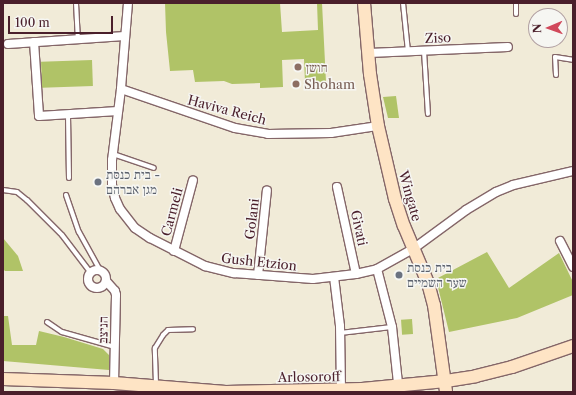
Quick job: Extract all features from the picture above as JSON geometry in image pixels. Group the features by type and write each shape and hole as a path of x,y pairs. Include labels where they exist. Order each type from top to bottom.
{"street":[{"name":"Gush Etzion","path":"128,3 121,89 113,154 112,185 120,209 135,228 174,251 204,266 220,271 313,279 356,274 377,269 413,249 466,210 496,192 513,185 573,171"},
{"name":"Wingate","path":"364,3 368,53 378,126 395,199 413,249 428,283 434,305 446,386"},
{"path":"8,44 125,36"},
{"path":"34,42 39,116 118,112"},
{"name":"Ziso","path":"368,53 508,47"},
{"name":"Haviva Reich","path":"121,89 235,128 268,134 331,133 378,126"},
{"name":"Carmeli","path":"174,251 193,180"},
{"name":"Givati","path":"338,187 356,274"},
{"name":"Golani","path":"258,275 267,190"},
{"path":"560,241 573,267"},
{"path":"377,269 392,328 399,389"},
{"path":"100,270 105,275 106,282 102,288 92,287 88,279 91,272 100,270"},
{"path":"334,277 340,333 341,390"},
{"name":"הניצב","path":"106,282 115,291 116,296 114,383"},
{"name":"Arlosoroff","path":"3,379 41,379 114,383 226,392 399,389 446,386 573,346"},
{"name":"Arlosoroff","path":"3,370 41,379"}],"lane":[{"path":"76,3 78,39"},
{"path":"404,3 408,51"},
{"path":"516,3 516,14"},
{"path":"424,51 428,114"},
{"path":"556,75 555,57 573,60"},
{"path":"68,115 69,178"},
{"path":"113,154 154,168"},
{"path":"3,190 17,192 27,200 62,235 91,272"},
{"path":"66,195 79,232 100,270"},
{"path":"48,322 62,332 115,347"},
{"path":"340,333 392,328"},
{"path":"156,386 155,348 163,335 168,330 193,329"}],"green space":[{"path":"165,3 280,3 282,32 318,30 317,3 322,3 326,82 305,82 304,59 282,60 283,87 260,88 260,83 232,84 224,81 195,82 193,70 170,71"},
{"path":"92,60 93,86 42,88 41,62"},
{"path":"396,96 399,118 388,118 383,97"},
{"path":"3,238 18,256 23,271 5,271 3,269"},
{"path":"487,252 509,288 559,253 573,282 573,295 517,318 449,332 436,279"},
{"path":"3,316 8,316 12,345 36,345 39,331 64,337 103,349 109,355 109,370 3,361"},
{"path":"412,319 413,334 402,335 401,320"}],"place":[{"name":"חושן","path":"298,67"},
{"name":"Shoham","path":"296,84"},
{"name":"בית כנסת - מגן אברהם","path":"98,182"},
{"name":"בית כנסת שער השמיים","path":"399,275"}]}
